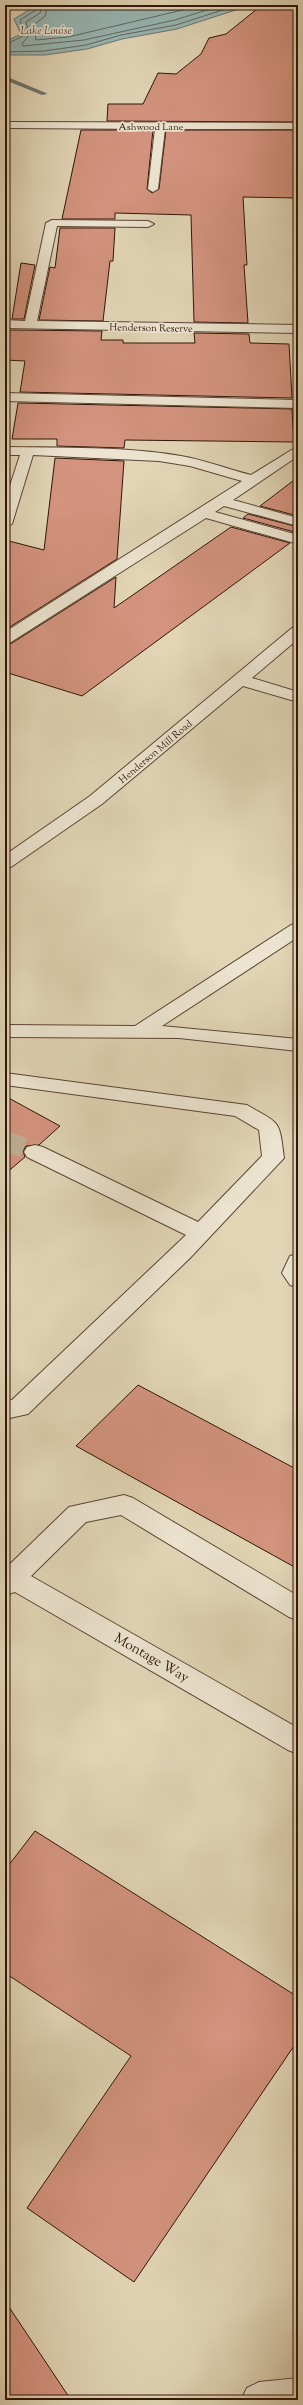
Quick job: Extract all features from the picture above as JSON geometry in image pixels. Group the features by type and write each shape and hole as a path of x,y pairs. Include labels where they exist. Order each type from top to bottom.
{"street":[{"name":"Ashwood Lane","path":"5,125 298,126"},
{"path":"153,189 160,126"},
{"path":"30,325 52,223 148,224"},
{"name":"Henderson Reserve","path":"5,324 298,329"},
{"path":"5,397 298,404"},
{"path":"5,639 204,513 298,450"},
{"path":"5,451 90,452 183,460 252,480"},
{"path":"6,519 28,451"},
{"path":"221,501 298,522"},
{"path":"204,513 298,540"},
{"name":"Henderson Mill Road","path":"5,863 96,800 298,631"},
{"path":"241,680 298,697"},
{"path":"139,1032 298,929"},
{"path":"5,1031 179,1032 298,1045"},
{"path":"5,1079 240,1110 269,1127 273,1158 201,1233 19,1408 5,1410"},
{"path":"35,1152 201,1233"},
{"path":"298,1262 293,1273 298,1279"},
{"path":"7,1578 78,1514 124,1505 298,1609"},
{"name":"Montage Way","path":"7,1578 298,1742"},
{"path":"259,2400 298,2396"}],"water":[{"name":"Lake Louise","path":"32,5 251,5 177,29 122,39 87,49 45,55 5,55 5,42 21,34 14,19 34,7"}],"building":[{"path":"262,5 298,5 298,122 107,121 108,104 143,104 158,73 176,74 201,54 209,38 226,34"},
{"path":"81,130 153,130 147,189 152,193 159,189 166,130 298,130 298,198 243,197 247,265 244,265 248,323 194,322 191,215 115,213 115,219 62,219"},
{"path":"60,228 115,228 113,261 110,261 103,321 39,320 50,267 55,268"},
{"path":"21,263 35,265 24,319 12,319"},
{"path":"10,330 102,331 101,340 123,340 123,343 195,343 194,333 249,334 250,343 289,344 292,398 20,392 25,361 5,360"},
{"path":"18,403 292,409 294,442 125,440 124,448 57,446 57,439 12,439"},
{"path":"55,458 124,461 117,559 5,630 5,540 44,550"},
{"path":"298,477 298,516 260,506"},
{"path":"248,514 298,527 298,533 243,518"},
{"path":"231,527 290,543 82,696 5,672 5,645 12,643 116,577 114,608"},
{"path":"5,1096 60,1126 39,1145 26,1146 23,1151 25,1157 5,1174"},
{"path":"138,1385 298,1470 298,1569 76,1446"},
{"path":"35,1831 298,1997 298,2040 134,2282 27,2208 131,2056 5,1973 5,1870"},
{"path":"5,2301 71,2400 5,2400"}],"waterway":[{"path":"5,78 44,94"}],"tunnel":[{"path":"5,1141 35,1152"}]}
